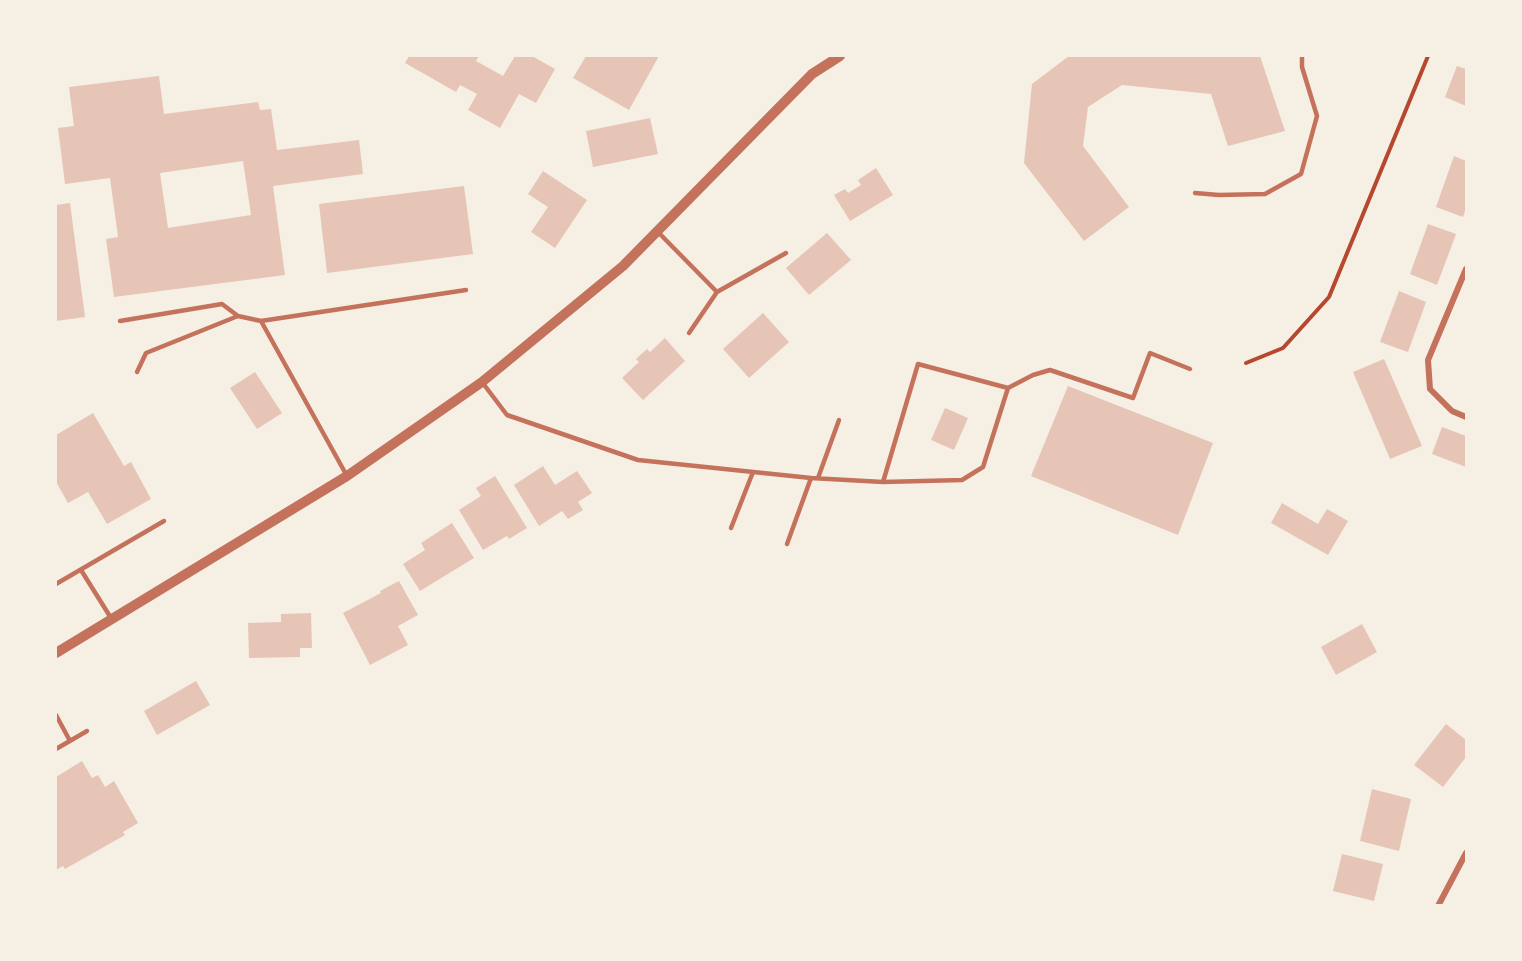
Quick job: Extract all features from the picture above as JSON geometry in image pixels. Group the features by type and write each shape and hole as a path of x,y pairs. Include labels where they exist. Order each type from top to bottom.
{"street":[{"path":"56,653 347,476 482,382 623,266 812,74 840,56"},
{"path":"1467,269 1428,360 1430,389 1452,411 1467,417"},
{"path":"1438,906 1466,853"}],"lane":[{"path":"1195,193 1265,194 1301,174 1317,116 1302,67 1302,56"},
{"path":"658,232 717,292"},
{"path":"688,333 717,292 786,253"},
{"path":"120,321 222,304 238,316 261,321 466,290"},
{"path":"137,372 146,353 238,316"},
{"path":"261,321 347,476"},
{"path":"883,482 918,364 1008,388 1033,375 1050,370 1133,398 1150,353 1190,369"},
{"path":"482,382 507,415 638,460 811,478 883,482 962,480 983,467 1008,388"},
{"path":"818,478 839,420"},
{"path":"731,528 753,472"},
{"path":"787,544 811,478"},
{"path":"56,584 164,521"},
{"path":"81,570 111,618"},
{"path":"56,715 70,741"},
{"path":"56,749 87,731"}],"path":[{"path":"1246,363 1283,348 1329,297 1428,56"}],"building":[{"path":"409,56 479,56 476,61 503,76 515,56 532,56 555,69 536,103 519,94 500,128 468,110 477,94 460,85 456,92 405,63"},
{"path":"586,56 659,56 629,110 573,78"},
{"path":"1069,56 1260,56 1285,131 1228,146 1211,94 1122,85 1088,107 1083,146 1129,207 1084,241 1024,163 1032,84"},
{"path":"1457,66 1466,69 1466,106 1445,97"},
{"path":"159,76 164,114 258,102 260,110 271,109 277,150 359,140 363,174 273,186 285,275 114,297 106,239 118,237 110,178 65,184 58,128 74,126 69,87","holes":["243,161 251,215 168,228 160,173"]},
{"path":"650,118 658,154 593,167 586,131"},
{"path":"1454,156 1466,161 1466,208 1463,217 1436,207"},
{"path":"876,168 893,195 850,221 834,195 845,189 848,193 861,185 858,180"},
{"path":"543,171 587,200 555,248 531,232 548,207 528,194"},
{"path":"464,186 473,254 327,273 319,204"},
{"path":"70,203 85,317 56,321 56,205"},
{"path":"1428,224 1456,234 1437,285 1410,274"},
{"path":"827,233 851,260 809,295 786,268"},
{"path":"1399,291 1426,302 1408,352 1380,342"},
{"path":"763,313 789,342 749,378 723,349"},
{"path":"665,338 685,361 643,400 622,378 639,362 636,359 647,349 650,352"},
{"path":"1384,359 1422,446 1390,459 1353,372"},
{"path":"255,372 282,413 257,429 230,388"},
{"path":"1068,386 1213,443 1178,535 1031,476"},
{"path":"945,408 968,418 954,450 931,440"},
{"path":"93,413 124,466 131,462 151,499 107,524 88,492 68,503 56,482 56,435"},
{"path":"1442,427 1466,436 1466,467 1432,454"},
{"path":"543,466 555,485 577,471 592,493 578,502 583,510 568,519 562,511 539,526 514,485"},
{"path":"495,476 527,528 483,550 459,510 481,496 476,488"},
{"path":"1282,503 1318,524 1327,509 1348,521 1328,555 1271,523"},
{"path":"452,523 474,558 420,591 403,564 425,550 421,543"},
{"path":"399,581 418,615 398,626 408,645 370,665 343,613"},
{"path":"311,613 312,648 300,648 300,657 249,658 248,623 281,622 281,614"},
{"path":"1362,624 1377,652 1336,675 1321,647"},
{"path":"196,681 210,705 157,735 144,711"},
{"path":"1446,724 1466,740 1466,757 1443,787 1414,765"},
{"path":"82,761 92,778 98,775 105,787 114,781 138,823 123,832 125,835 65,869 63,866 56,870 56,777"},
{"path":"1372,789 1411,799 1399,851 1360,841"},
{"path":"1342,854 1383,864 1374,901 1333,891"}]}
